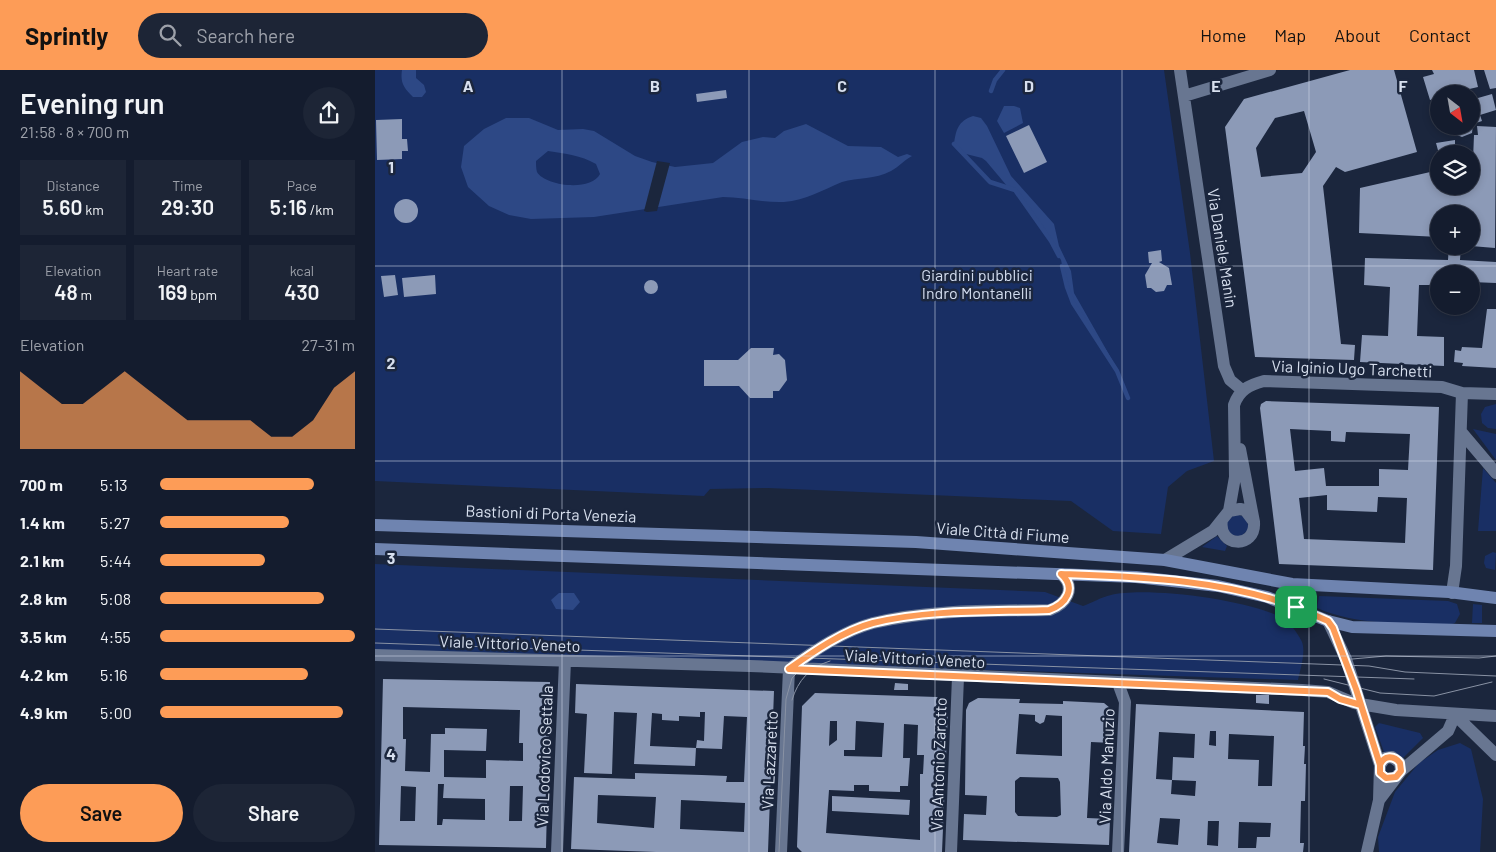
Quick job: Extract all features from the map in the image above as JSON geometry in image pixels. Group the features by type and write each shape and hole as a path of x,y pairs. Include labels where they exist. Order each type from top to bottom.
{"main road":[{"name":"Bastioni di Porta Venezia","path":"375,525 725,536"},
{"name":"Viale Città di Fiume","path":"725,536 916,542 1165,560 1318,587 1452,593 1496,598"},
{"path":"375,550 1061,574 1180,581 1218,586 1267,597 1328,621 1364,628 1496,631"}],"street":[{"name":"Via Daniele Manin","path":"1180,70 1224,366 1230,380 1242,390"},
{"path":"1184,96 1270,70"},
{"name":"Via Iginio Ugo Tarchetti","path":"1242,390 1252,384 1264,381 1442,387 1462,393 1496,394"},
{"path":"1233,422 1246,472 1254,522 1253,533 1248,539 1239,542 1225,535 1222,530 1235,477 1233,422 1234,405 1242,390"},
{"path":"1452,593 1456,566 1462,393"},
{"path":"1461,433 1496,473"},
{"path":"1165,560 1213,531 1226,516 1240,509 1245,510 1254,522"},
{"path":"789,669 837,639 874,623 939,613 1049,610 1059,607 1067,596 1068,582 1061,574"},
{"path":"1328,621 1339,641 1380,769 1386,778 1398,774"},
{"name":"Viale Vittorio Veneto","path":"375,655 789,669 1302,690 1328,692 1340,699 1361,705 1455,715 1496,716"},
{"name":"Via Lodovico Settala","path":"557,852 565,661"},
{"name":"Via Lazzaretto","path":"781,852 789,669"},
{"name":"Via Antonio Zarotto","path":"951,852 958,677"},
{"name":"Via Aldo Manuzio","path":"1117,683 1125,702 1118,852"},
{"path":"1379,800 1398,774 1448,731 1455,715 1496,755"},
{"path":"1367,852 1379,800 1380,769 1385,758 1392,757 1400,763 1398,774"}],"green space":[{"name":"Giardini pubblici Indro Montanelli","path":"375,70 1164,70 1190,253 1214,461 1187,471 1168,487 1161,534 1113,531 1071,501 768,488 710,489 704,496 375,481"},
{"path":"1496,404 1496,429 1488,428 1482,423 1481,414 1485,407"},
{"path":"1473,429 1496,434 1496,460"},
{"path":"1483,468 1496,483 1496,531 1478,531"},
{"path":"1235,514 1246,517 1249,529 1240,537 1229,534 1226,522"},
{"path":"1217,536 1227,546 1225,551 1202,547"},
{"path":"1493,552 1496,553 1495,570 1486,568 1484,563 1485,556"},
{"path":"375,564 1045,592 1083,606 1107,596 1127,593 1174,594 1228,601 1273,613 1291,625 1302,642 1303,656 1298,680 375,650"},
{"path":"1319,596 1448,601 1457,604 1460,614 1455,623 1450,625 1365,621 1333,614 1317,608"},
{"path":"1473,604 1482,605 1482,623 1472,623"},
{"path":"1379,723 1420,733 1423,738 1403,758 1384,752 1375,727"},
{"path":"1460,743 1471,749 1483,799 1480,852 1379,852 1378,837 1395,792 1419,763 1438,750"}],"shaded area":[{"path":"402,70 416,70 416,78 424,85 426,92 422,97 413,97 405,88 402,82"},
{"path":"1004,106 1020,108 1023,123 1004,133 997,121"},
{"path":"973,116 981,118 987,126 1011,176 1054,224 1059,246 1071,271 1074,293 1119,372 1128,398 1117,371 1073,303 1061,260 1033,215 1015,190 1007,186 986,161 982,158 962,153 954,144 961,123"},
{"path":"506,118 529,118 558,130 583,129 594,131 635,156 675,167 713,163 742,142 763,137 775,138 784,131 806,124 848,146 881,147 898,157 907,154 912,156 885,174 842,182 792,201 776,202 723,197 594,217 531,219 509,215 489,206 468,187 461,167 464,146 484,129","holes":["548,151 573,155 590,161 596,164 600,174 595,180 578,185 558,184 549,181 542,177 536,168 536,161"]},
{"path":"559,593 574,593 580,602 573,610 556,609 551,600"}],"pier":[{"path":"657,161 670,163 657,211 647,212 644,211"}],"building":[{"path":"1350,70 1394,70 1417,152 1345,172 1336,167 1323,186 1341,344 1355,345 1354,360 1255,357 1225,127 1244,99","holes":["1304,111 1316,152 1302,173 1261,177 1256,148 1275,118"]},
{"path":"1432,70 1474,70 1478,85 1430,85 1430,100 1423,77 1434,74"},
{"path":"1484,70 1496,70 1496,88 1490,89"},
{"path":"726,90 727,98 697,102 696,94"},
{"path":"1492,94 1496,110 1480,115 1480,97"},
{"path":"402,119 402,139 407,139 408,151 402,151 402,159 377,160 376,120"},
{"path":"1029,125 1047,162 1024,173 1006,136"},
{"path":"1480,126 1496,127 1495,248 1480,247 1480,205 1430,205 1430,237 1359,233 1360,188 1430,172 1430,195 1480,195 1480,145 1474,145 1474,135 1480,135"},
{"path":"1455,140 1455,145 1437,145 1436,143"},
{"path":"406,199 415,202 418,211 415,220 406,223 397,220 394,211 397,202"},
{"path":"1161,250 1162,261 1159,262 1169,268 1172,285 1167,285 1164,291 1156,292 1151,288 1147,288 1145,275 1152,263 1149,263 1148,252"},
{"path":"1448,255 1460,255 1460,260 1496,262 1496,283 1480,282 1480,265 1430,265 1430,285 1419,285 1417,336 1444,337 1444,366 1360,362 1362,335 1388,336 1390,287 1364,285 1365,258 1448,260"},
{"path":"395,275 398,295 384,297 381,276"},
{"path":"435,275 436,294 404,297 402,278"},
{"path":"648,280 654,280 658,287 654,294 648,294 644,290 644,284"},
{"path":"1487,309 1496,309 1496,368 1462,366 1463,363 1454,362 1455,350 1461,351 1462,347 1482,348"},
{"path":"751,348 774,348 773,355 779,354 785,360 787,380 779,391 773,391 773,398 750,398 739,386 704,386 704,360 738,360"},
{"path":"1266,401 1439,407 1433,570 1279,564 1261,404","holes":["1290,429 1331,431 1331,441 1345,442 1346,432 1410,434 1408,470 1379,469 1379,486 1326,486 1324,468 1295,471","1327,495 1327,510 1377,512 1378,497 1407,498 1405,543 1304,539 1299,498"]},
{"path":"383,679 550,682 546,848 379,845","holes":["403,707 520,710 519,743 523,743 523,761 486,760 486,778 444,777 444,750 486,751 487,729 445,728 445,734 431,734 430,772 405,771 406,739 403,739","438,784 444,784 443,798 485,799 485,820 443,819 442,825 437,825","401,786 416,787 415,821 400,821","510,786 523,786 522,821 509,821"]},
{"path":"895,683 908,684 908,690 894,690"},
{"path":"576,684 774,691 768,852 656,852 571,849 574,777 635,779 635,773 727,776 726,782 744,782 747,717 724,716 722,749 696,748 695,766 634,764 637,713 614,712 612,774 584,773 587,714 575,713","holes":["700,712 705,712 704,741 697,740 696,748 650,746 652,713 662,714 662,720 679,721 679,716 700,717","598,795 656,797 654,828 597,823","681,800 745,803 744,832 680,829"]},
{"path":"815,693 937,697 944,703 948,711 942,852 802,852 797,847 802,706","holes":["830,721 837,721 837,740 829,746","856,721 884,723 882,757 844,756 844,750 855,750","904,724 918,725 917,755 924,755 923,774 920,774 920,840 826,833 829,790 854,791 854,785 869,785 869,791 900,792 900,786 908,786 910,758 903,758"]},
{"path":"1256,695 1269,695 1269,704 1256,703"},
{"path":"978,698 1020,699 1019,703 1063,704 1063,701 1104,703 1110,708 1114,714 1112,743 1091,742 1087,818 1110,819 1109,845 963,840 964,814 986,815 987,796 965,795 966,710 969,703","holes":["1019,714 1035,715 1035,721 1040,724 1044,722 1046,715 1062,716 1062,756 1016,754","1020,777 1058,778 1060,782 1061,815 1057,817 1018,816 1015,812 1015,781"]},
{"path":"1136,704 1304,712 1305,801 1301,801 1300,843 1304,843 1303,852 1129,852","holes":["1210,731 1216,731 1216,746 1209,745","1159,732 1195,734 1194,758 1173,757 1172,780 1156,779","1229,734 1274,736 1272,786 1258,786 1259,760 1228,759","1172,780 1196,781 1195,796 1171,794","1160,818 1180,819 1178,845 1157,843","1208,821 1219,821 1218,846 1207,845","1239,822 1271,823 1270,837 1257,837 1256,848 1238,848"]},
{"path":"832,796 910,800 909,815 832,811"}],"waterway":[{"path":"991,91 995,80 1003,70"},
{"path":"954,144 990,182 1015,190 1051,241 1059,256"},
{"path":"1062,266 1073,303 1117,371 1128,398"}],"tram line":[{"path":"375,629 1369,666 1405,672 1496,676"},
{"path":"375,643 1414,679"},
{"path":"1341,660 1386,656 1479,658 1496,656"},
{"path":"779,852 786,699 792,678 813,657"},
{"path":"792,700 801,680 816,667 830,661"},
{"path":"1324,679 1380,693 1434,696 1492,682"}],"route":[{"path":"1296,607 1267,597 1218,586 1137,577 1061,574 1066,578 1069,589 1065,601 1059,607 1049,610 958,611 874,623 837,639 803,658 789,669 1328,692 1340,699 1346,701 1361,705 1380,765 1382,760 1389,757 1395,758 1400,763 1401,771 1396,777 1390,779 1382,776 1380,773 1380,765 1356,689 1333,628 1328,621 1296,607"}]}
